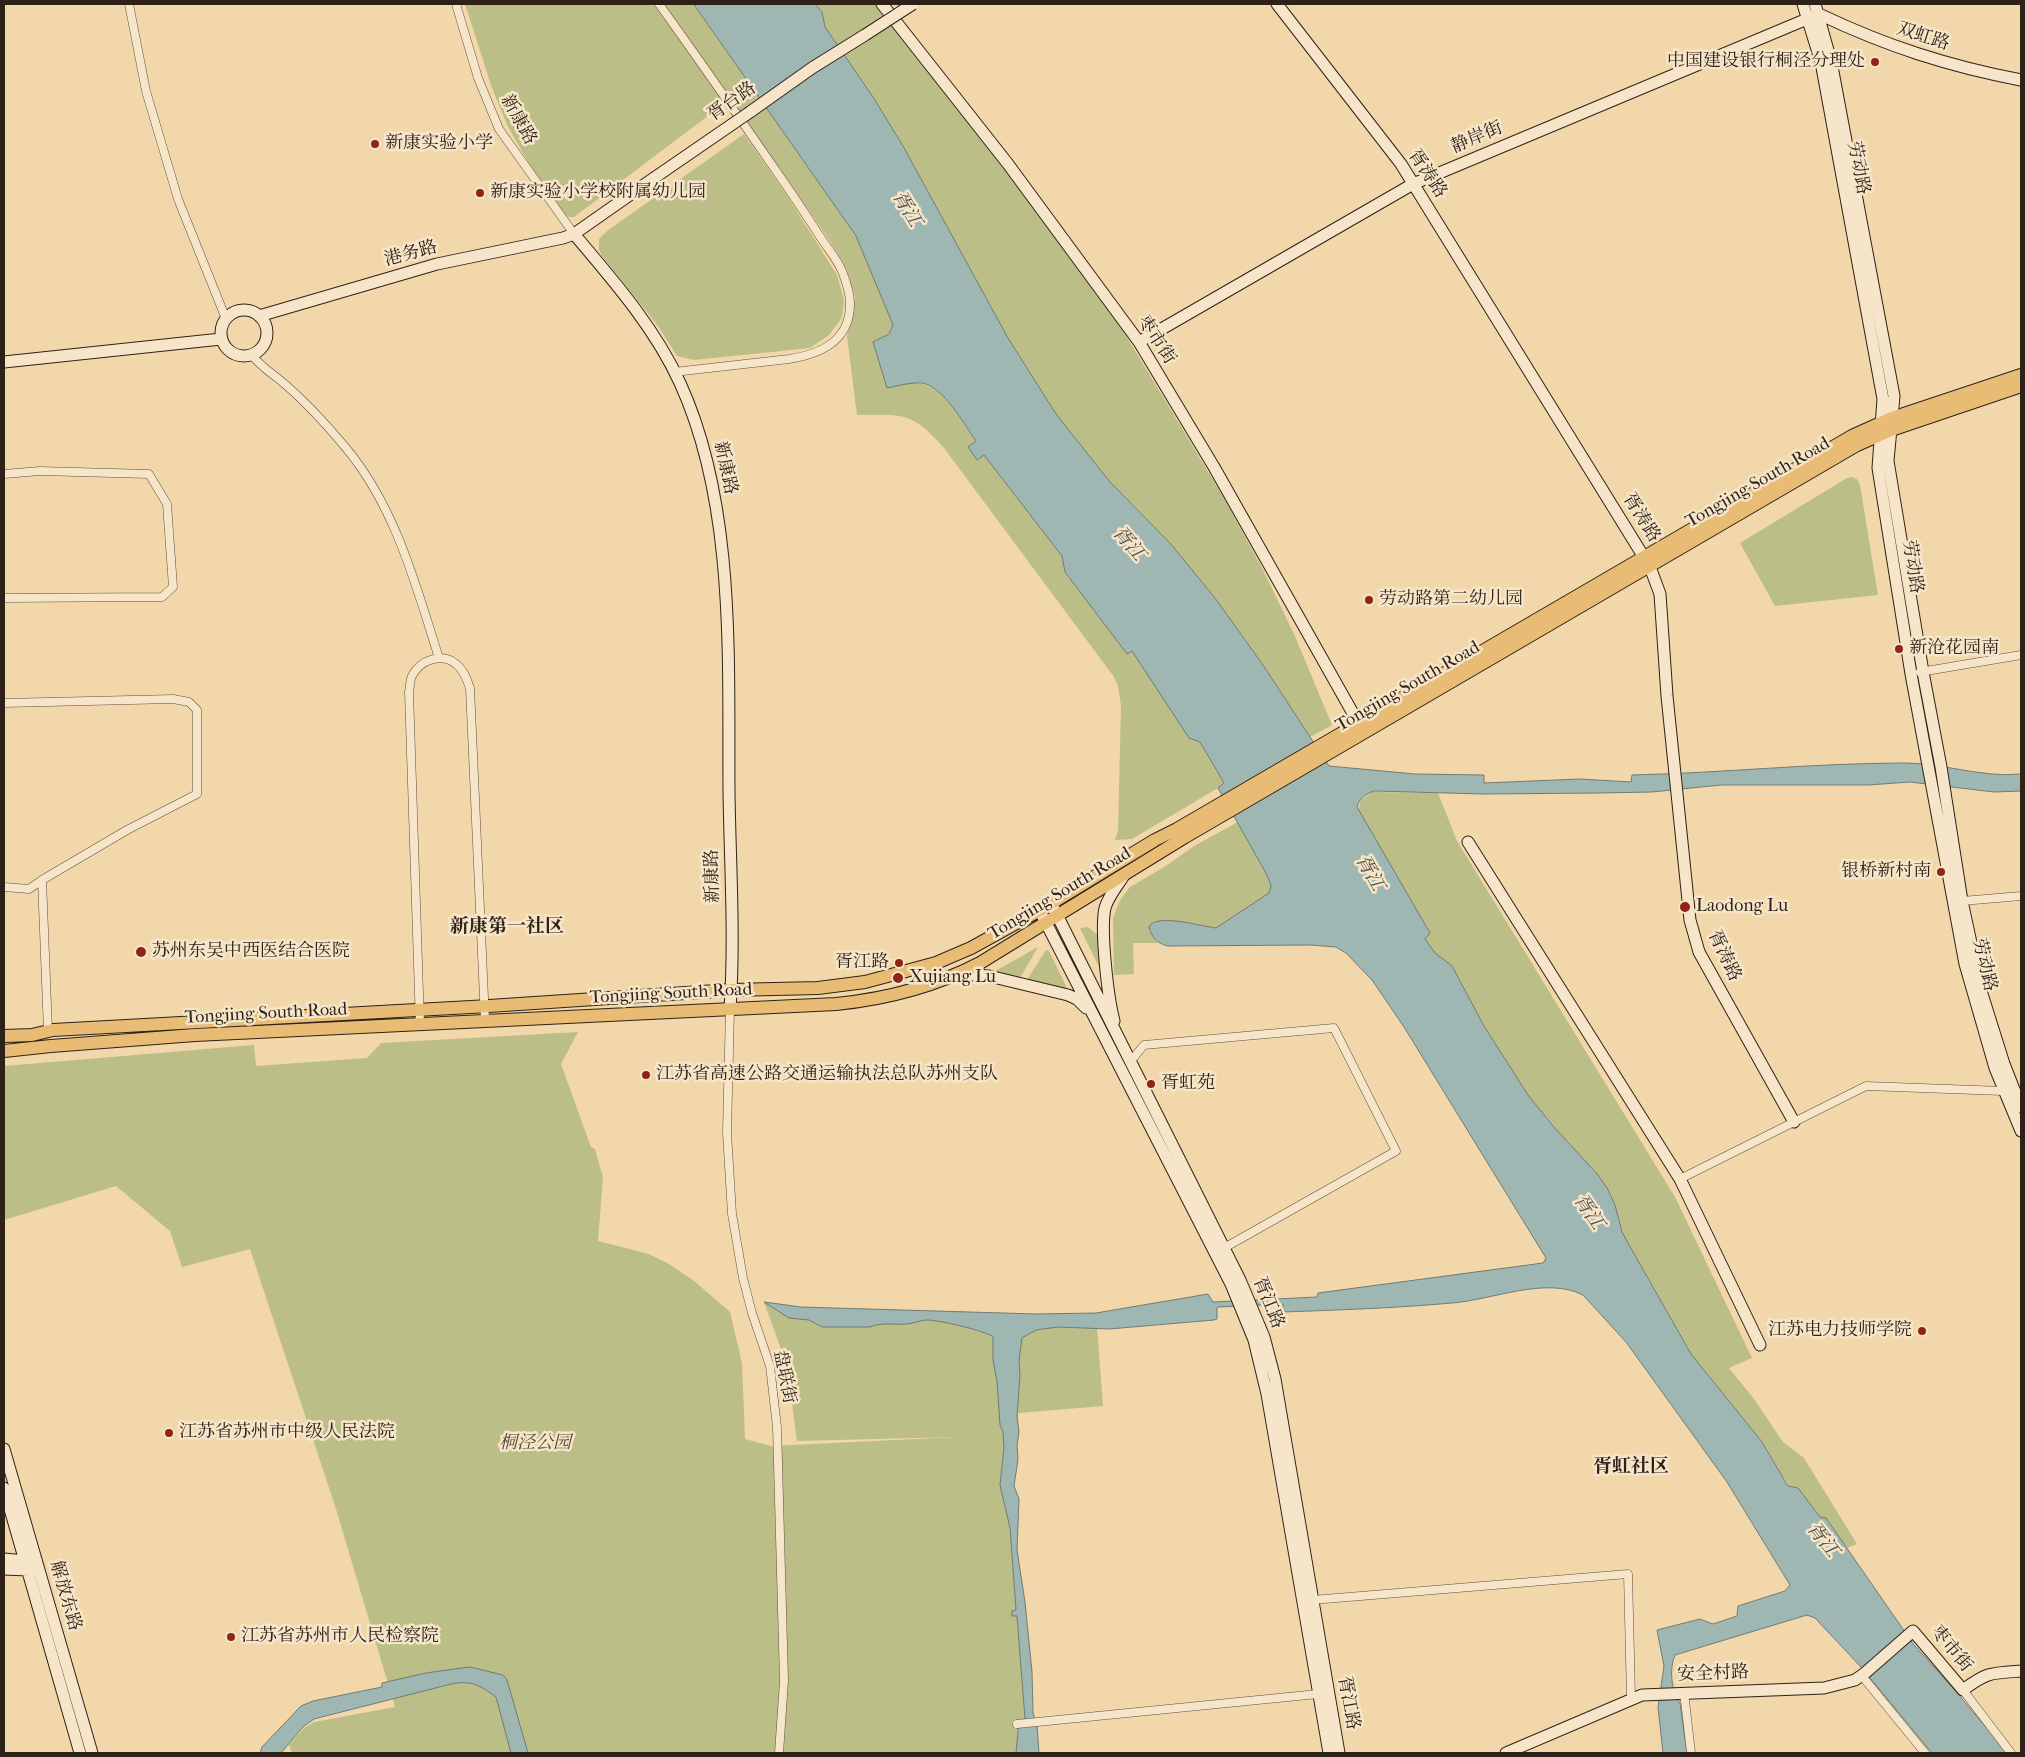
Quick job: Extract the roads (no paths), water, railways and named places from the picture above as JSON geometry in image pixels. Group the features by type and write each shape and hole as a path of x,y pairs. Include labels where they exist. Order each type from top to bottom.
{"main road":[{"name":"Tongjing South Road","path":"1886,426 2021,375"},
{"name":"Tongjing South Road","path":"4,1051 195,1035 861,1002 917,989 960,974 1123,877 1220,810 1648,562 1852,436 2021,386"},
{"name":"Tongjing South Road","path":"1325,750 1359,724 1648,562"},
{"name":"Tongjing South Road","path":"4,1036 32,1035 48,1031 731,990 818,988 852,984 884,978 953,956 1045,907 1155,840 1220,810"}],"street":[{"path":"129,4 146,91 176,190 226,319"},
{"name":"新康路","path":"456,4 478,78 499,129 574,234 621,290 649,330 674,372 689,404 706,457 713,488 722,552 728,644 730,1009"},
{"path":"659,4 836,260 846,281 850,304 849,314 840,335 831,345 820,352 789,359 674,372"},
{"name":"枣市街","path":"882,4 1008,164 1139,342 1214,467 1359,724"},
{"name":"胥台路","path":"574,234 812,68 913,4"},
{"name":"胥涛路","path":"1276,4 1401,164 1648,562 1660,594 1667,696 1690,920 1699,952 1794,1122"},
{"name":"劳动路","path":"1804,4 1814,12 1830,54 1894,396 1878,470 1917,673 1941,767 1962,901 1982,994 2021,1131"},
{"name":"静岸街","path":"1139,342 1413,184 1814,12"},
{"name":"双虹路","path":"1814,12 1886,44 1924,57 2021,80"},
{"name":"港务路","path":"260,316 437,264 563,238 574,234"},
{"path":"238,311 253,312 260,316 267,330 267,338 259,351 252,355 237,356 230,352 221,339 222,325 226,319 238,311"},
{"path":"4,362 221,339"},
{"path":"252,355 260,365 280,380 316,414 348,450 376,492 397,533 439,658"},
{"path":"4,474 40,470 149,474 167,504 173,586 162,597 4,598"},
{"path":"1917,673 2021,655"},
{"path":"420,1024 409,692 412,676 420,666 431,659 439,658 450,659 458,665 470,688 486,1020"},
{"name":"劳动路","path":"1917,673 1928,764 1952,904 1968,980 2008,1089 2021,1107"},
{"path":"4,703 173,699 189,702 197,710 198,794 127,830 29,889 4,886"},
{"path":"1468,842 1680,1179 1760,1345"},
{"path":"1117,1035 1110,1000 1103,925 1106,904 1123,877"},
{"path":"42,880 48,1031"},
{"path":"1962,901 2021,896"},
{"name":"胥江路","path":"1045,907 1058,916 1224,1248 1230,1270"},
{"name":"胥江路","path":"1045,907 1046,923 1092,1013 1230,1270 1251,1303 1263,1352 1276,1385 1339,1753"},
{"path":"960,974 989,976 1068,995 1077,999 1092,1013"},
{"name":"盘联街","path":"730,1009 727,1134 732,1214 743,1278 752,1314 770,1366 778,1427 784,1680 779,1753"},
{"path":"1130,1062 1144,1045 1334,1028 1396,1151 1224,1248"},
{"path":"1680,1179 1866,1086 2008,1089"},
{"name":"胥江路","path":"1263,1352 1266,1387 1329,1753"},
{"name":"解放东路","path":"4,1449 80,1753"},
{"name":"解放东路","path":"4,1488 32,1564 92,1753"},
{"path":"4,1560 32,1564"},
{"path":"4,1569 32,1564"},
{"path":"1312,1600 1628,1574 1631,1698"},
{"name":"枣市街","path":"1911,1633 1963,1690"},
{"name":"安全村路","path":"1509,1753 1631,1698 1654,1693 1824,1688 1855,1680 1911,1633"},
{"path":"2011,1753 1963,1690 1980,1677 1991,1673 2021,1671"},
{"path":"1863,1675 1925,1753"},
{"path":"1681,1692 1691,1753"},
{"path":"1017,1724 1318,1694"}],"water":[{"name":"胥江","path":"694,4 815,4 822,12 825,27 873,97 903,146 1008,338 1056,414 1110,482 1170,543 1215,598 1263,665 1329,766 1415,774 1484,775 1484,783 1580,779 1631,782 1632,775 1871,763 1934,765 1992,774 2021,774 2021,791 1994,792 1910,782 1868,785 1721,785 1652,792 1599,793 1483,794 1375,791 1363,797 1357,807 1430,933 1425,939 1435,953 1452,966 1484,1026 1528,1095 1553,1126 1598,1175 1607,1188 1615,1205 1622,1232 1691,1354 1762,1442 1788,1486 1798,1488 1820,1517 1826,1518 1914,1645 2008,1753 1932,1753 1860,1666 1815,1618 1807,1615 1675,1655 1672,1666 1672,1680 1680,1703 1687,1753 1663,1753 1658,1707 1664,1666 1657,1630 1700,1619 1713,1624 1737,1616 1738,1606 1785,1591 1790,1585 1727,1482 1626,1342 1583,1295 1568,1290 1536,1288 1468,1301 1389,1308 1283,1312 1283,1304 1218,1307 1217,1319 1214,1320 1109,1329 1058,1327 1036,1330 1022,1338 1019,1361 1017,1417 1019,1432 1017,1445 1018,1459 1014,1486 1019,1499 1017,1550 1025,1602 1032,1672 1033,1713 1037,1726 1039,1753 1016,1753 1019,1720 1025,1719 1017,1616 1012,1616 1012,1611 1016,1610 1010,1528 1000,1485 1004,1447 993,1360 993,1337 971,1329 931,1320 870,1327 822,1327 809,1320 789,1318 764,1302 801,1307 1036,1314 1096,1313 1208,1294 1213,1302 1317,1297 1318,1293 1543,1263 1546,1258 1404,1027 1372,980 1346,953 1336,947 1310,945 1168,946 1161,944 1153,937 1149,927 1151,924 1164,921 1216,928 1269,893 1271,886 1267,875 1218,788 1224,783 1200,742 1189,738 1132,651 1127,654 1065,572 1062,556 984,455 977,460 968,447 976,441 946,399 938,391 922,383 887,388 873,342 889,334 893,325 856,236"},
{"path":"470,1667 503,1675 507,1680 528,1753 511,1753 496,1697 485,1689 470,1683 464,1683 451,1684 314,1719 303,1727 281,1753 260,1753 262,1747 301,1706 313,1701 382,1687 382,1683 426,1673"}],"place":[{"name":"中国建设银行桐泾分理处","path":"1875,62"},
{"name":"新康实验小学","path":"375,144"},
{"name":"新康实验小学校附属幼儿园","path":"480,193"},
{"name":"劳动路第二幼儿园","path":"1369,600"},
{"name":"新沧花园南","path":"1899,649"},
{"name":"银桥新村南","path":"1941,872"},
{"name":"Laodong Lu","path":"1685,907"},
{"name":"苏州东吴中西医结合医院","path":"141,952"},
{"name":"胥江路","path":"899,963"},
{"name":"Xujiang Lu","path":"898,978"},
{"name":"江苏省高速公路交通运输执法总队苏州支队","path":"646,1075"},
{"name":"胥虹苑","path":"1151,1084"},
{"name":"江苏电力技师学院","path":"1922,1331"},
{"name":"江苏省苏州市中级人民法院","path":"169,1433"},
{"name":"江苏省苏州市人民检察院","path":"231,1637"}],"district":[{"name":"新康第一社区","path":"507,927"},
{"name":"胥虹社区","path":"1631,1467"}],"park label":[{"name":"桐泾公园","path":"535,1444"}]}
